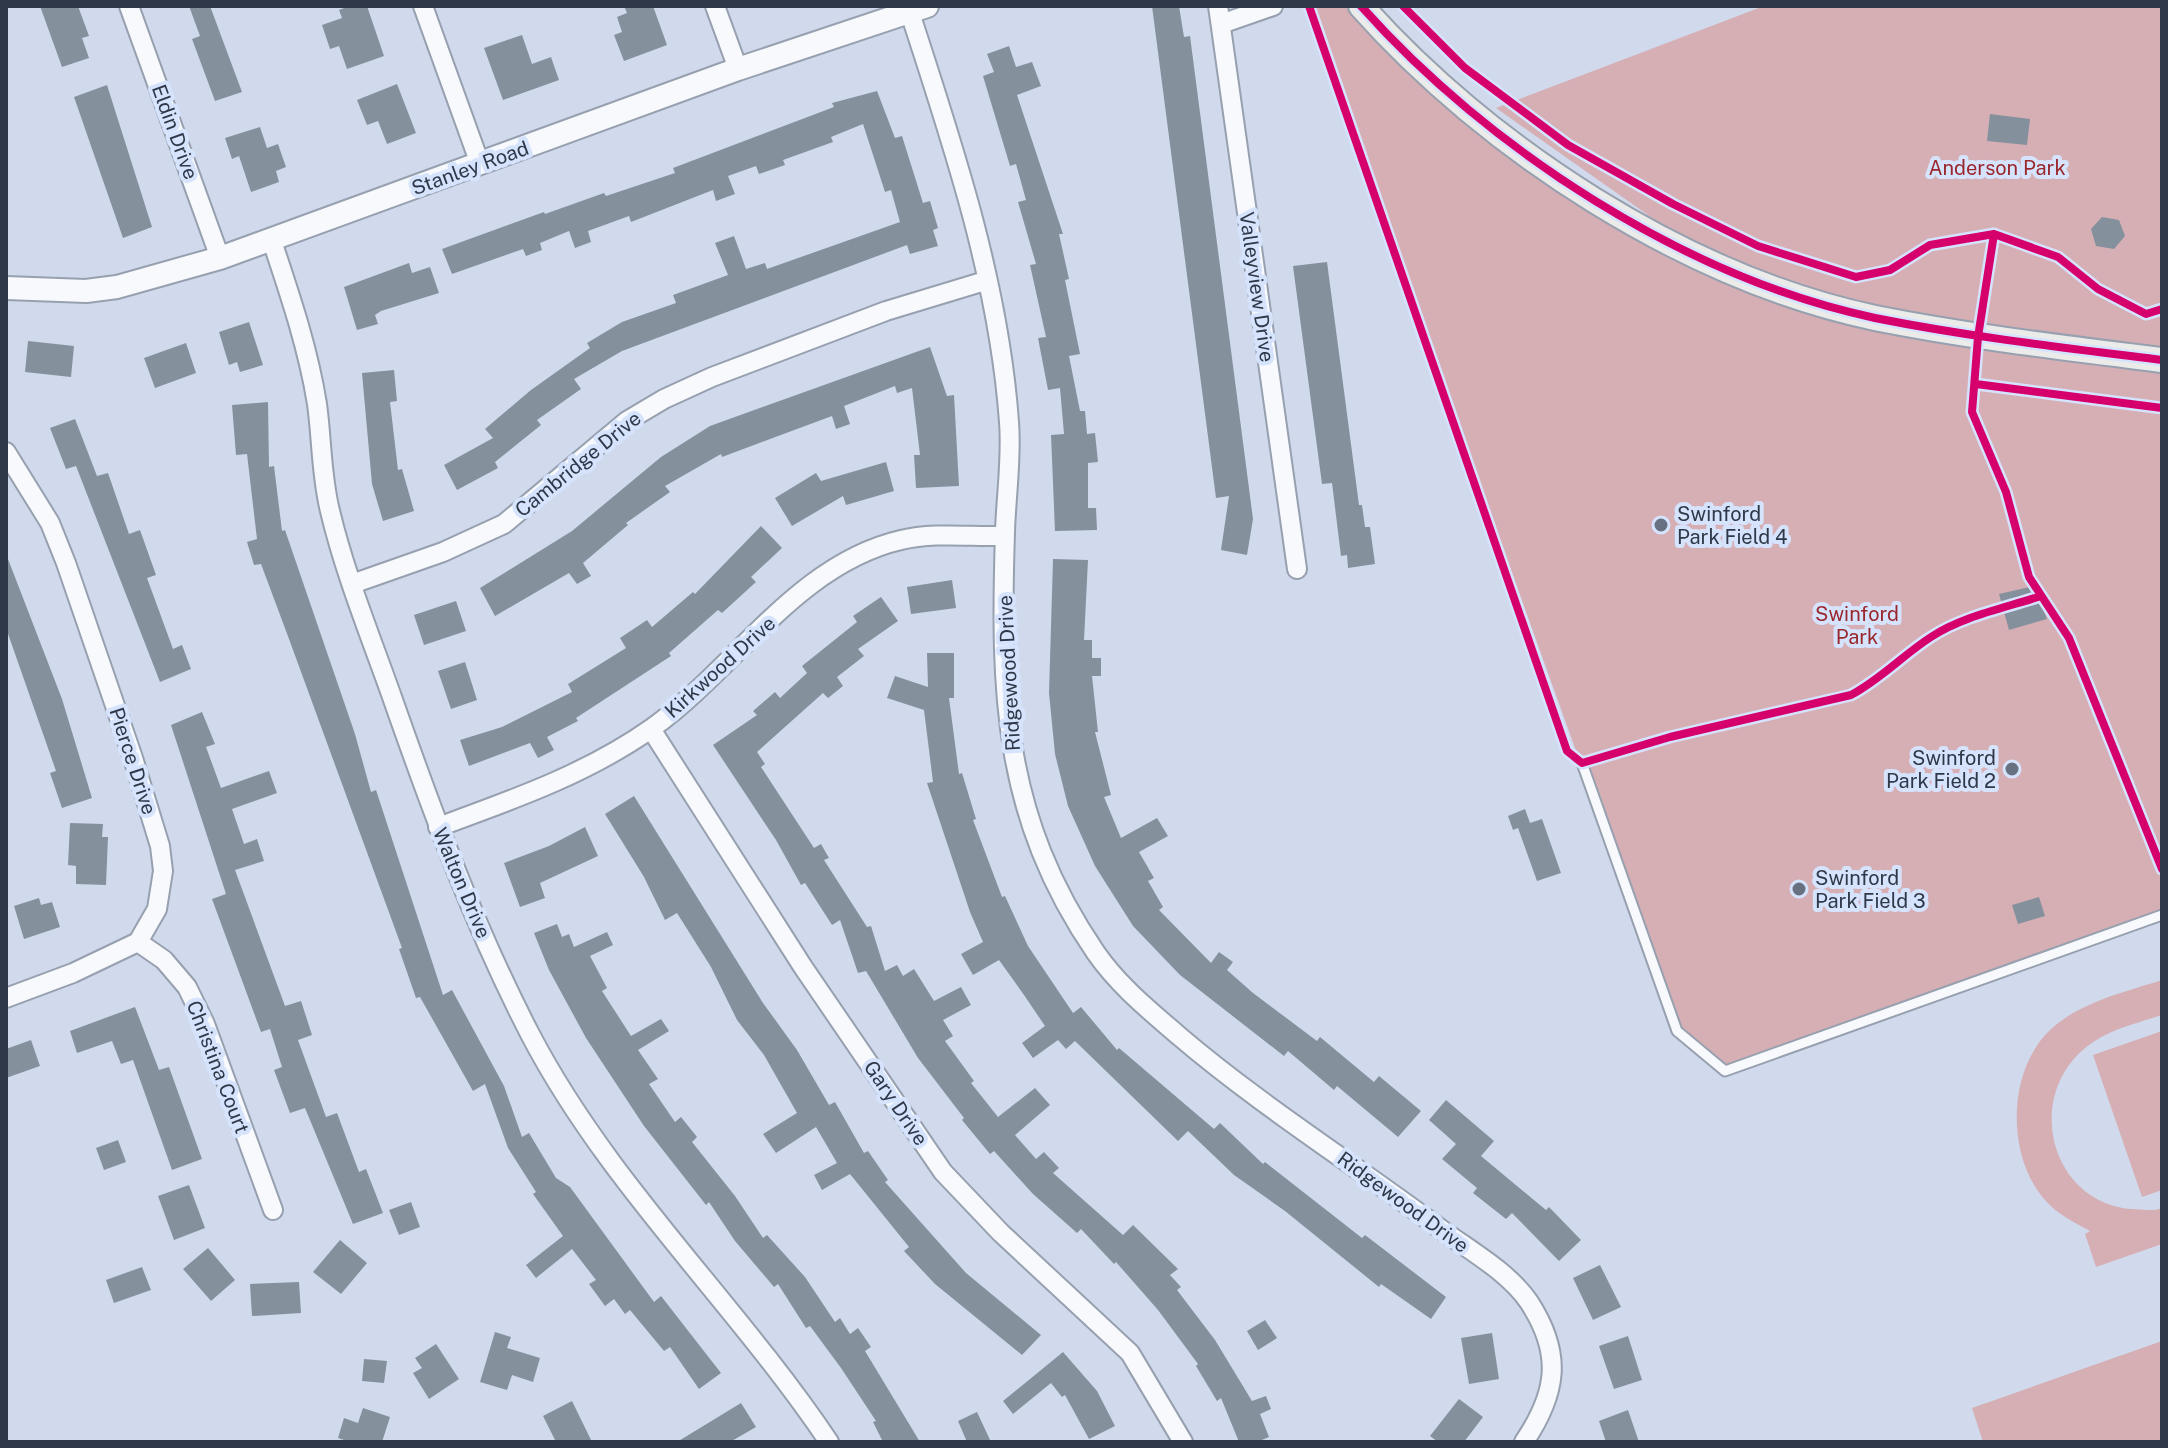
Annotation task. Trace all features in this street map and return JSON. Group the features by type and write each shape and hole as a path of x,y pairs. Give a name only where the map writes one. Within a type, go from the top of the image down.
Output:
{"main road":[{"path":"1361,6 1396,45 1462,105 1542,167 1624,218 1697,254 1776,288 1873,317 1978,337 2162,360"}],"street":[{"name":"Eldin Drive","path":"129,6 220,258"},
{"path":"423,6 480,164"},
{"path":"715,6 738,69"},
{"path":"1219,15 1273,6"},
{"name":"Stanley Road","path":"6,288 86,291 117,287 220,258 738,69 918,9"},
{"name":"Ridgewood Drive","path":"918,9 962,174 985,281 1010,425 1005,536 1008,734 1028,821 1078,924 1125,990 1215,1067 1381,1185 1522,1293 1543,1333 1552,1374 1549,1400 1524,1442"},
{"name":"Valleyview Drive","path":"1219,15 1297,569"},
{"name":"Walton Drive","path":"272,241 301,327 316,401 324,484 352,584 438,827 498,970 532,1037 589,1133 704,1276 824,1440"},
{"name":"Cambridge Drive","path":"352,584 443,552 504,524 627,421 664,399 738,366 886,311 985,281"},
{"name":"Pierce Drive","path":"6,452 50,523 66,563 160,846 163,887 157,909 138,942"},
{"name":"Kirkwood Drive","path":"438,827 532,793 651,729 836,566 904,539 1005,536"},
{"name":"Gary Drive","path":"651,729 803,967 943,1172 1001,1233 1130,1353 1183,1442"},
{"path":"6,998 73,973 138,942"},
{"name":"Christina Court","path":"138,942 164,960 187,987 205,1024 273,1210"}],"lane":[{"path":"1582,763 1677,1031 1725,1071 2162,915"}],"green space":[{"name":"Swinford Park","path":"1318,6 1361,6 1462,105 1709,258 1496,108 1764,6 2162,6 2162,915 1725,1071 1677,1031 1310,13"},
{"path":"2162,980 2162,1015 2121,1028 2093,1042 2066,1070 2055,1095 2052,1120 2056,1146 2066,1169 2082,1189 2105,1202 2132,1209 2162,1208 2162,1244 2096,1267 2085,1234 2090,1231 2055,1210 2032,1182 2018,1138 2019,1090 2036,1047 2062,1020 2103,999"},
{"path":"2162,1031 2162,1190 2142,1197 2093,1055"},
{"path":"2162,1341 2162,1442 1983,1442 1972,1408"}],"building":[{"path":"40,6 78,6 89,36 82,38 89,58 62,67"},
{"path":"189,6 210,6 242,92 215,101 192,39 200,36"},
{"path":"349,6 367,6 384,56 347,69 339,46 330,49 322,25 342,18 339,10"},
{"path":"624,6 653,6 667,45 624,61 614,35 622,32 617,17 627,13"},
{"path":"1152,6 1179,6 1184,37 1190,36 1253,519 1247,555 1221,550 1229,496 1216,498"},
{"path":"522,35 532,64 551,57 559,80 503,100 484,48"},
{"path":"1009,46 1016,67 1032,62 1041,86 1017,95 1063,234 1059,234 1069,279 1065,280 1080,354 1069,356 1080,411 1085,411 1087,434 1095,433 1098,462 1088,463 1088,508 1096,508 1097,530 1055,531 1051,435 1064,434 1060,388 1048,390 1038,338 1046,337 1030,265 1036,264 1018,202 1026,200 1016,164 1010,166 983,76 994,72 987,54"},
{"path":"397,84 416,133 387,144 378,121 367,125 357,100"},
{"path":"107,85 152,227 123,238 74,97"},
{"path":"877,91 895,138 902,136 923,203 930,201 938,228 933,230 938,246 910,254 907,245 622,351 574,379 581,389 537,420 541,425 495,462 498,468 457,490 444,465 493,438 485,429 531,390 590,348 587,343 622,322 676,303 673,295 728,275 715,243 734,236 746,269 765,263 767,269 900,222 891,190 885,192 863,124 831,137 833,142 783,160 785,165 759,174 756,166 728,176 735,194 716,201 713,190 631,222 629,216 588,231 591,242 575,248 569,231 540,243 542,250 526,256 523,249 452,274 442,249 544,212 675,173 673,168 834,107 832,103"},
{"path":"1990,114 2030,119 2027,145 1987,141"},
{"path":"260,127 267,148 278,144 286,167 276,171 279,182 251,192 239,156 232,159 225,138"},
{"path":"2102,217 2119,220 2125,236 2114,249 2096,246 2091,229"},
{"path":"1327,262 1359,505 1362,505 1365,527 1370,527 1375,564 1348,568 1347,555 1341,556 1332,483 1322,484 1293,266"},
{"path":"409,263 412,273 430,267 439,293 381,311 375,315 378,324 357,330 344,287"},
{"path":"249,322 263,365 240,372 237,362 229,365 219,332"},
{"path":"28,341 74,346 71,377 25,372"},
{"path":"186,343 196,373 155,388 144,358"},
{"path":"930,347 947,396 954,395 959,486 916,488 914,455 920,455 912,388 897,393 895,386 844,406 850,424 836,429 832,416 722,457 721,454 665,486 670,492 626,523 628,525 583,563 591,576 577,584 569,573 495,616 480,588 572,531 661,457 710,426"},
{"path":"394,370 397,401 390,402 398,470 402,469 414,511 383,521 372,484 362,373"},
{"path":"268,402 269,467 274,466 282,531 285,530 355,734 371,792 376,790 443,995 452,990 504,1086 522,1137 529,1133 556,1178 570,1187 654,1302 661,1296 721,1373 699,1389 670,1347 664,1351 630,1310 625,1314 614,1299 605,1306 589,1284 596,1280 572,1249 536,1278 526,1265 563,1236 533,1194 536,1192 508,1148 485,1084 473,1091 420,997 416,998 399,949 402,948 289,639 261,564 254,565 247,542 257,539 247,454 236,455 232,405"},
{"path":"75,419 97,476 108,473 129,534 140,530 156,575 147,578 173,649 182,645 191,669 160,682 76,466 66,469 50,428"},
{"path":"886,462 894,491 846,505 843,496 792,526 775,498 816,473 821,481"},
{"path":"761,526 782,548 751,577 756,582 722,613 718,610 669,653 671,656 576,718 578,721 547,737 554,750 538,758 530,743 469,766 460,740 502,727 572,692 568,684 626,648 620,638 647,620 652,627 693,592 695,594"},
{"path":"8,559 62,699 92,798 62,808 50,773 56,771 6,628"},
{"path":"1053,559 1088,560 1084,640 1092,640 1092,658 1101,658 1101,676 1092,676 1098,732 1095,732 1111,795 1104,797 1121,838 1157,818 1168,836 1139,852 1154,878 1148,881 1163,907 1159,910 1211,963 1219,952 1233,962 1227,970 1253,993 1317,1041 1320,1037 1374,1082 1379,1076 1421,1111 1398,1137 1337,1086 1334,1090 1288,1051 1284,1056 1180,975 1133,926 1095,866 1068,806 1055,754 1049,693"},
{"path":"952,580 956,608 911,614 907,587"},
{"path":"2034,586 2047,619 2009,630 1999,594"},
{"path":"881,597 898,621 858,649 864,656 837,677 843,686 828,698 823,693 757,752 765,764 761,767 814,848 821,844 829,858 824,860 867,927 871,926 885,971 897,965 903,976 914,969 934,1001 961,987 971,1005 943,1020 953,1036 945,1041 974,1081 971,1083 998,1117 1035,1088 1050,1105 1015,1135 1036,1159 1044,1152 1059,1168 1053,1173 1123,1235 1133,1225 1178,1269 1170,1275 1181,1287 1177,1290 1215,1340 1252,1401 1266,1396 1271,1409 1260,1414 1269,1437 1257,1442 1239,1442 1221,1398 1217,1401 1196,1366 1198,1364 1158,1310 1116,1262 1114,1264 1081,1229 1077,1233 1033,1194 994,1151 990,1154 962,1120 964,1118 918,1058 866,971 858,973 840,920 832,925 805,883 801,885 776,840 713,745 757,715 753,711 775,692 780,698 807,673 802,666 857,622 853,616"},
{"path":"456,601 466,631 424,645 414,615"},
{"path":"927,653 954,653 954,698 949,698 959,774 962,773 976,819 973,820 1002,897 1005,896 1028,946 1073,1013 1081,1007 1117,1050 1119,1048 1214,1129 1220,1123 1263,1164 1265,1162 1362,1238 1365,1235 1446,1297 1431,1319 1381,1284 1379,1287 1285,1211 1234,1175 1188,1131 1178,1141 1075,1041 1066,1049 1058,1040 1033,1058 1022,1043 1045,1026 1024,995 999,960 973,975 961,954 983,942 927,783 933,782 924,710 887,698 895,676 928,687"},
{"path":"465,662 477,700 451,709 438,671"},
{"path":"202,712 215,744 206,747 221,788 269,771 277,793 232,809 244,844 257,839 264,861 235,870 285,1006 301,1001 312,1035 298,1040 326,1117 337,1113 359,1172 366,1169 383,1213 353,1224 305,1108 290,1113 274,1070 282,1067 270,1029 261,1032 212,899 226,894 171,725"},
{"path":"634,796 829,1105 835,1102 864,1153 868,1151 888,1180 885,1182 966,1273 1041,1335 1022,1355 935,1284 904,1251 909,1247 850,1174 822,1190 814,1175 837,1163 816,1127 776,1153 763,1134 797,1113 764,1055 737,1020 711,967 677,913 665,920 644,877 605,814"},
{"path":"1525,809 1530,823 1542,819 1561,873 1537,881 1518,828 1513,830 1508,816"},
{"path":"70,823 103,824 102,837 108,837 106,885 76,884 76,866 68,865"},
{"path":"585,827 598,856 540,883 545,898 520,907 504,863 549,846"},
{"path":"2039,897 2045,916 2018,924 2012,905"},
{"path":"39,898 41,905 52,902 60,927 24,939 14,906"},
{"path":"557,924 562,937 569,934 574,947 607,932 613,945 590,956 607,988 602,991 631,1036 661,1019 669,1031 638,1050 658,1079 649,1084 675,1122 681,1117 697,1137 692,1142 735,1196 763,1238 767,1235 805,1277 835,1322 840,1318 850,1334 858,1328 871,1347 865,1351 920,1442 883,1442 873,1422 876,1421 810,1326 806,1328 778,1284 774,1287 735,1241 709,1202 706,1205 644,1126 586,1038 549,970 534,933"},
{"path":"135,1007 159,1070 169,1067 202,1159 172,1170 133,1060 121,1064 112,1041 77,1053 70,1031"},
{"path":"31,1040 40,1066 6,1078 6,1049"},
{"path":"1446,1100 1494,1141 1481,1156 1546,1210 1549,1207 1581,1240 1559,1261 1512,1213 1506,1219 1473,1193 1477,1188 1442,1159 1456,1144 1429,1120"},
{"path":"118,1140 126,1162 104,1170 96,1148"},
{"path":"189,1185 205,1228 174,1240 158,1196"},
{"path":"411,1202 420,1227 399,1235 389,1210"},
{"path":"340,1240 367,1263 341,1294 313,1272"},
{"path":"208,1248 235,1280 211,1301 183,1269"},
{"path":"1600,1265 1621,1307 1593,1320 1573,1278"},
{"path":"142,1267 151,1290 114,1303 106,1280"},
{"path":"299,1282 301,1313 252,1316 250,1284"},
{"path":"1265,1320 1277,1338 1258,1350 1247,1331"},
{"path":"495,1332 511,1337 507,1348 540,1358 533,1382 512,1375 507,1390 480,1382"},
{"path":"1492,1333 1499,1379 1469,1384 1461,1338"},
{"path":"1628,1336 1642,1380 1614,1389 1599,1346"},
{"path":"436,1344 459,1379 429,1399 413,1373 422,1368 415,1358"},
{"path":"1063,1352 1097,1391 1115,1426 1089,1439 1065,1395 1062,1397 1051,1383 1013,1414 1003,1401"},
{"path":"364,1359 387,1361 384,1383 362,1381"},
{"path":"1459,1399 1483,1417 1464,1442 1438,1442 1430,1436"},
{"path":"572,1401 592,1442 556,1442 543,1416"},
{"path":"741,1403 756,1427 730,1442 677,1442"},
{"path":"363,1408 390,1417 382,1442 350,1442 338,1438 344,1418 358,1423"},
{"path":"1628,1410 1639,1442 1606,1442 1599,1421"},
{"path":"977,1412 991,1442 967,1442 958,1421"}],"cycle path":[{"path":"1309,6 1567,751 1582,763 1670,737 1851,695 1943,630 1970,618 2041,596"},
{"path":"1361,6 1412,59 1468,109 1530,157 1595,201 1663,239 1733,272 1804,299 1875,318 2162,360"},
{"path":"1403,6 1465,68 1568,145 1673,204 1758,246 1856,277 1890,270 1930,245 1994,234 2058,257 2098,289 2146,314 2162,309"},
{"path":"1994,234 1978,337 1972,412 2006,492 2029,577 2069,638 2162,869"},
{"path":"1976,384 2162,408"}],"place":[{"name":"Swinford Park Field 4","path":"1661,525"},
{"name":"Swinford Park Field 2","path":"2012,769"},
{"name":"Swinford Park Field 3","path":"1799,889"}],"park label":[{"name":"Anderson Park","path":"1997,168"}]}
